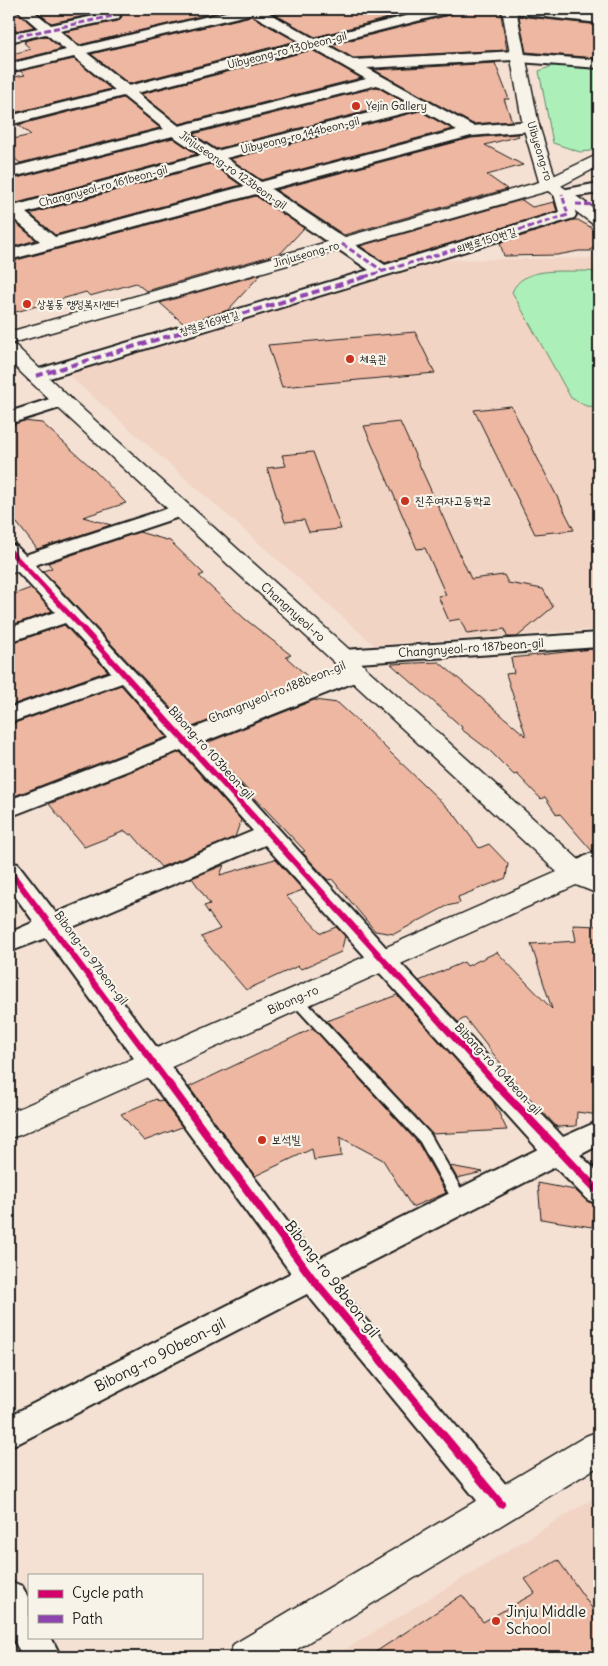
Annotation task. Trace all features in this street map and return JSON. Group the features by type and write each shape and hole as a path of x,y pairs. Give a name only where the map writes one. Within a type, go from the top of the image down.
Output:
{"street":[{"name":"Jinjuseong-ro 123beon-gil","path":"23,9 176,131 383,271"},
{"path":"9,68 254,9 470,131"},
{"name":"Uibyeong-ro 130beon-gil","path":"9,121 448,9"},
{"path":"509,9 599,20"},
{"name":"Uibyeong-ro","path":"509,9 531,126 555,190 599,220"},
{"path":"9,38 113,16"},
{"path":"353,64 518,56 599,64"},
{"path":"9,173 379,80"},
{"name":"Uibyeong-ro 144beon-gil","path":"212,157 420,104"},
{"path":"9,255 470,131 531,126"},
{"name":"Changnyeol-ro 161beon-gil","path":"12,211 212,157"},
{"name":"Jinjuseong-ro","path":"9,338 342,244 555,190 599,159"},
{"path":"555,190 599,188"},
{"name":"의병로150번길","path":"383,271 568,215 555,190"},
{"name":"Changnyeol-ro 161beon-gil","path":"12,211 52,243"},
{"name":"창렬로169번길","path":"36,376 383,271"},
{"name":"Changnyeol-ro","path":"9,350 62,402 350,665 592,873"},
{"path":"9,418 62,402"},
{"path":"13,560 181,510"},
{"name":"Bibong-ro 103beon-gil","path":"13,560 69,614 126,674 382,960"},
{"path":"9,635 69,614"},
{"name":"Changnyeol-ro 187beon-gil","path":"350,665 599,640"},
{"name":"Changnyeol-ro 188beon-gil","path":"9,809 184,741 350,665"},
{"path":"9,716 126,674"},
{"name":"Bibong-ro 97beon-gil","path":"9,943 269,834"},
{"name":"Bibong-ro 97beon-gil","path":"9,870 154,1061"},
{"name":"Bibong-ro","path":"9,1126 382,960 592,873"},
{"name":"Bibong-ro 104beon-gil","path":"382,960 559,1152 599,1192"},
{"name":"Bibong-ro 98beon-gil","path":"154,1061 312,1278 501,1504"},
{"path":"559,1152 599,1132"},
{"name":"Bibong-ro 98beon-gil","path":"312,1278 559,1152"},
{"name":"Bibong-ro 90beon-gil","path":"9,1432 312,1278"},
{"path":"248,1657 599,1447"},
{"path":"9,1598 28,1631"},
{"path":"32,1638 42,1657"}],"lane":[{"path":"296,998 425,1138 460,1201"}],"shaded area":[{"name":"진주여자고등학교","path":"599,258 599,629 374,645 65,372 444,260"},
{"name":"Jinju Middle School","path":"599,1495 599,1657 333,1657 556,1521"}],"green space":[{"path":"555,65 599,68 599,150 580,152 553,143 539,71"},
{"path":"554,271 599,272 599,407 586,406 571,398 512,292 517,284 533,274"}],"building":[{"path":"9,9 14,9 34,27 11,32 9,30"},
{"path":"34,9 231,9 79,45 64,32 118,21 122,17 120,12 113,10 51,23"},
{"path":"265,9 302,9 404,14 315,37"},
{"path":"457,9 500,9 507,50 353,58 331,45 453,14"},
{"path":"251,16 296,41 129,84 91,54"},
{"path":"519,16 599,25 599,50 595,58 526,52"},
{"path":"46,36 62,49 9,62 9,55 31,49 24,41"},
{"path":"312,50 361,78 179,124 141,94"},
{"path":"74,59 111,89 9,114 9,78 25,75 20,71"},
{"path":"495,63 509,99 504,99 512,121 473,124 374,70"},
{"path":"377,87 404,102 216,149 193,134"},
{"path":"123,98 160,128 20,163 9,154 9,140 31,135 18,125"},
{"path":"420,111 452,129 261,180 230,159"},
{"path":"518,134 519,136 485,145 523,165 487,175 507,189 344,235 276,190 471,138"},
{"path":"173,138 197,154 17,203 9,200 9,180"},
{"path":"211,164 241,185 55,235 30,214"},
{"path":"256,196 304,228 281,253 146,291 136,283 90,296 86,292 9,314 9,262"},
{"path":"522,200 532,207 554,202 557,211 385,263 360,246"},
{"path":"9,217 36,240 9,248"},
{"path":"578,220 599,232 596,248 591,249 591,251 557,255 504,256 500,243"},
{"path":"261,274 228,310 184,324 160,303"},
{"name":"체육관","path":"415,332 435,373 282,387 268,345"},
{"path":"511,406 574,530 535,534 474,410"},
{"path":"23,421 42,423 92,468 126,503 83,517 111,525 37,549 17,523 9,526 9,426"},
{"path":"400,422 471,579 504,575 508,583 543,589 553,607 517,637 507,637 505,629 467,634 460,619 449,621 438,596 446,595 425,548 417,549 364,426"},
{"path":"313,452 341,529 309,532 304,520 285,522 267,468 286,466 282,455"},
{"path":"139,532 170,541 204,574 199,576 245,619 291,655 286,657 307,676 306,683 190,728 43,571 52,568 48,563"},
{"path":"31,588 52,611 9,626 9,596"},
{"path":"64,625 108,671 9,706 9,644"},
{"path":"592,649 599,653 599,849 592,851 560,814 557,815 545,797 541,799 517,774 514,775 489,750 461,729 462,727 391,664 439,662 526,736 506,674 514,673 511,658"},
{"path":"121,685 167,737 9,798 9,725"},
{"path":"314,700 338,703 361,724 455,815 479,848 489,844 508,864 506,878 458,897 460,903 447,906 394,934 375,931 332,879 328,880 302,852 305,851 204,744"},
{"path":"180,752 241,820 235,837 161,867 132,834 130,835 125,831 84,847 49,804"},
{"path":"275,859 303,890 286,896 321,933 336,927 345,936 341,952 301,969 298,966 246,990 201,937 220,929 204,906 210,904 192,878 224,865 220,875"},
{"path":"573,925 599,926 599,1115 577,1112 576,1126 557,1127 520,1088 465,1018 458,1022 419,981 464,962 467,966 497,952 552,1009 531,944 576,941"},
{"path":"397,995 493,1101 507,1130 432,1134 327,1021"},
{"path":"313,1028 418,1143 446,1193 412,1207 383,1160 340,1137 341,1156 314,1160 312,1149 255,1176 189,1087"},
{"path":"156,1099 158,1101 162,1100 182,1127 144,1141 121,1114"},
{"path":"450,1166 483,1172 457,1178"},
{"path":"538,1183 575,1190 587,1201 594,1204 592,1227 541,1219"},
{"path":"558,1560 599,1618 599,1657 368,1657 462,1595 483,1622 535,1593 525,1579"}],"marked path":[{"path":"9,38 113,16"},
{"path":"36,376 568,215 562,194"},
{"path":"576,204 599,205"},
{"path":"342,244 383,271"}],"cycle path":[{"path":"9,550 126,674 382,960 559,1152 599,1192"},
{"path":"9,870 153,1061 312,1278 501,1504"}],"place":[{"name":"Yejin Gallery","path":"356,106"},
{"name":"상봉동 행정복지센터","path":"27,304"},
{"name":"체육관","path":"350,359"},
{"name":"진주여자고등학교","path":"405,501"},
{"name":"보석빌","path":"262,1140"},
{"name":"Jinju Middle School","path":"496,1621"}]}
